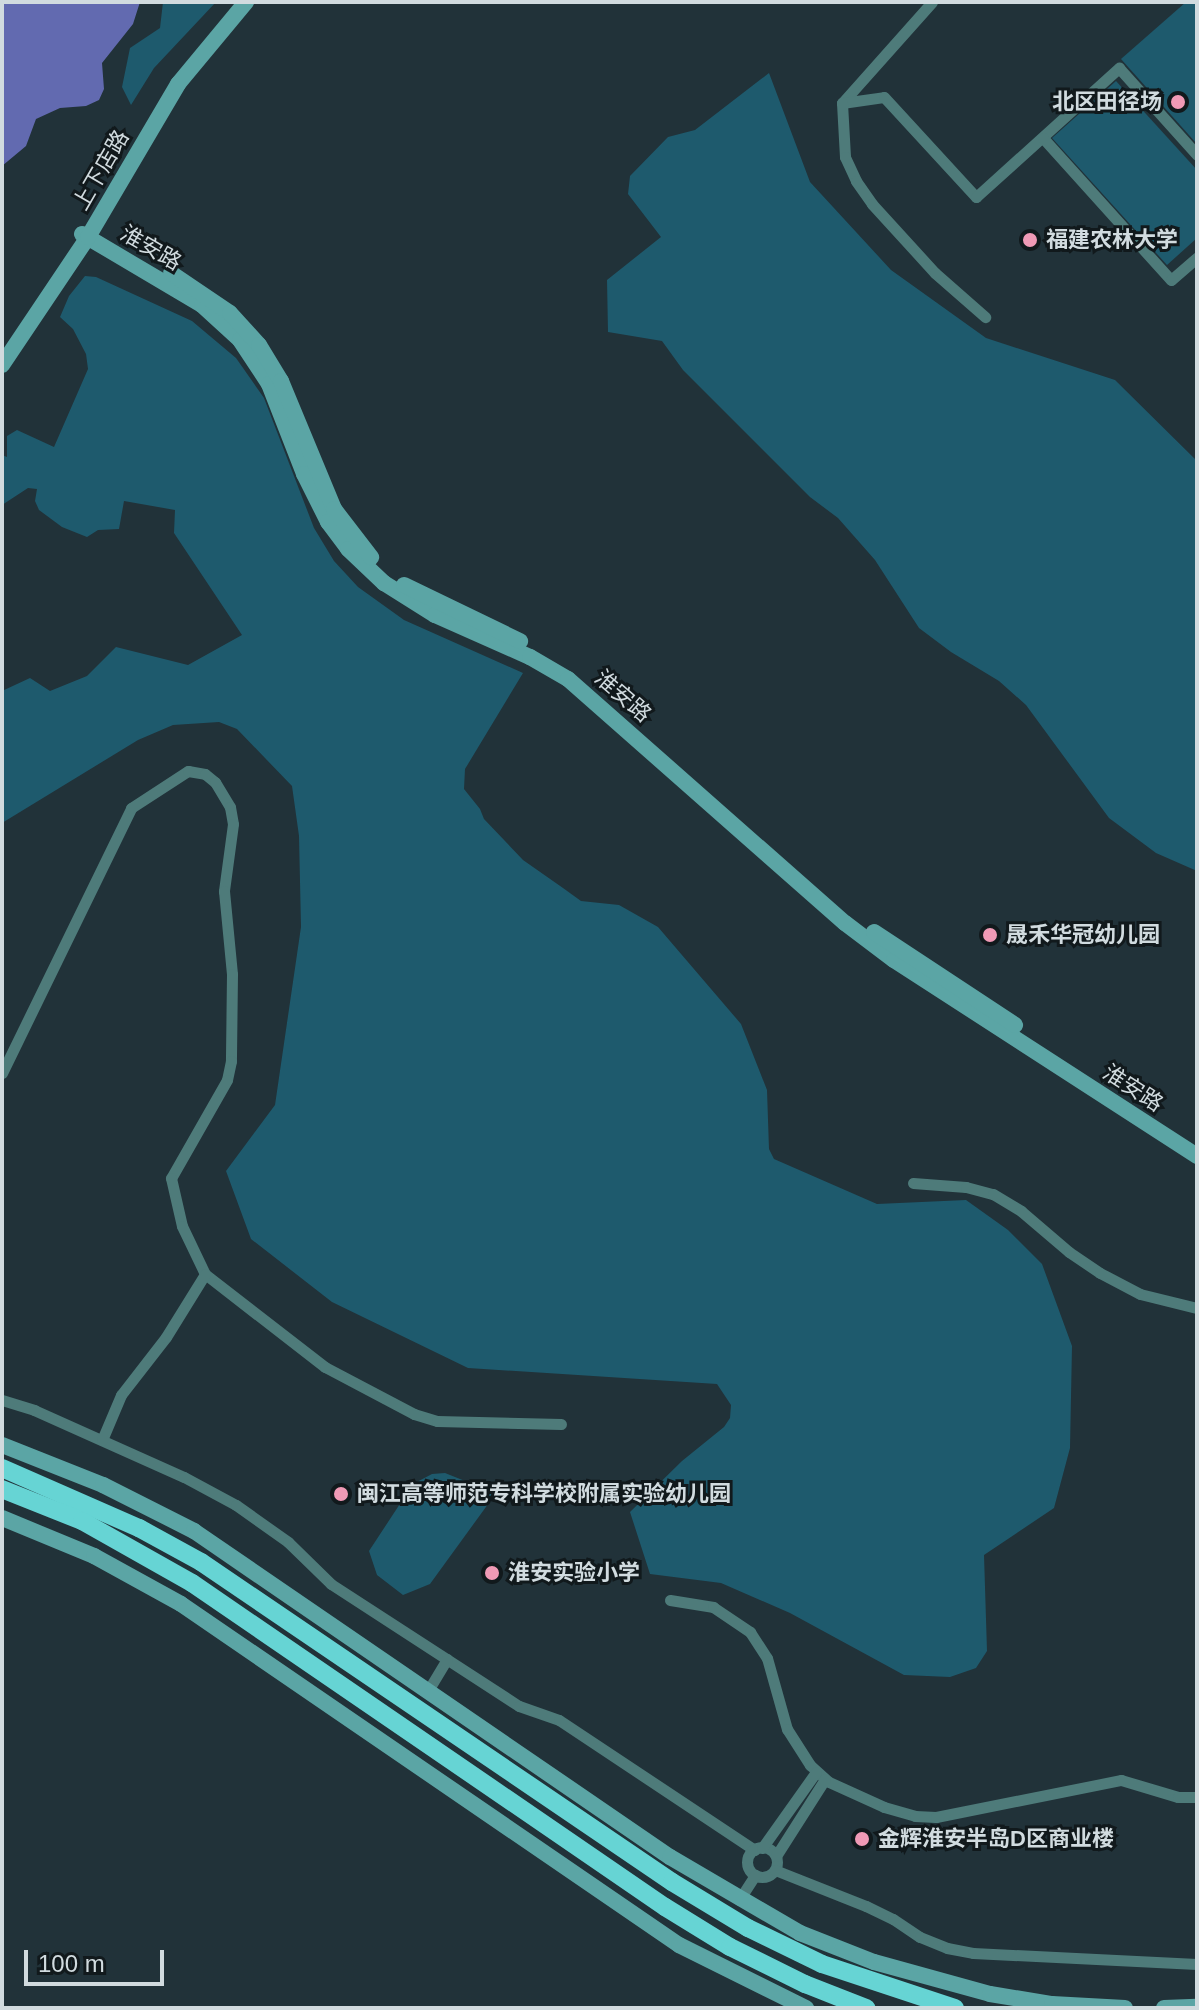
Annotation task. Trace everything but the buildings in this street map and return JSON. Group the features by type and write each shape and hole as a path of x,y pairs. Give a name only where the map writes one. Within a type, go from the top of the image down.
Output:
{"highway":[{"path":"2,1468 139,1528 201,1562 672,1882 748,1928 822,1964 955,2008"},
{"path":"2,1489 82,1521 192,1583 665,1907 730,1947 805,1984 866,2008"}],"main road":[{"name":"上下店路","path":"2,357 87,232 172,80 237,2"},
{"name":"上下店路","path":"2,365 178,84 246,2"},
{"name":"淮安路","path":"87,232 200,290 245,327 276,372 334,509 350,534 388,573 421,595 566,666 638,724 855,919 1197,1144"},
{"name":"淮安路","path":"87,232 202,305 240,340 269,384 304,474 328,522 348,549 384,583 435,615 530,657 568,679 845,923 894,960 1197,1156"},
{"path":"2,1445 80,1475 174,1520 429,1689 736,1904 829,1946 929,1979 1011,1998 1125,2008"},
{"path":"2,1518 94,1556 181,1604 596,1891 704,1958 806,2008"},
{"path":"704,1958 713,1942"},
{"path":"1164,2008 1197,2007"}],"street":[{"path":"932,2 842,103 845,157 856,181 872,204 935,273 985,317"},
{"path":"842,103 884,97 976,197 1119,68 1197,155"},
{"path":"1043,138 1171,280 1197,257"},
{"path":"2,1073 131,808 188,771 205,774 215,782 230,807 233,824 224,891 232,974 231,1061 227,1080 171,1178 182,1226 205,1274 325,1367 414,1414 437,1421 561,1424"},
{"path":"913,1183 966,1187 993,1194 1021,1211 1069,1252 1100,1273 1140,1294 1197,1308"},
{"path":"102,1440 121,1395 175,1325 205,1274"},
{"path":"2,1400 102,1440 184,1477 236,1505 288,1542 331,1584 519,1706 559,1720 758,1849 776,1856"},
{"path":"670,1600 713,1607 750,1632 767,1658 787,1729 821,1775 860,1798 926,1817 1121,1780 1178,1797 1197,1797"},
{"path":"429,1689 447,1659"},
{"path":"755,1875 748,1862 821,1775"},
{"path":"755,1875 768,1876 775,1870 776,1856 821,1775"},
{"path":"775,1870 866,1906 920,1937 947,1948 987,1954 1197,1964"},
{"path":"736,1904 755,1875"}],"shaded area":[{"path":"163,2 216,2 154,68 131,105 122,87 130,48 160,28"},
{"name":"北区田径场","path":"1186,2 1197,2 1197,144 1121,59"},
{"path":"769,73 810,182 891,270 986,338 1115,380 1197,461 1197,871 1156,853 1109,818 1026,705 999,681 919,628 875,560 838,518 810,497 683,370 662,341 608,332 607,280 661,237 628,194 630,176 668,137 695,130"},
{"path":"1116,81 1197,170 1197,238 1167,265 1052,138"},
{"path":"85,276 96,277 192,321 236,358 264,398 314,528 334,561 358,587 404,620 523,673 465,769 464,789 484,819 523,860 581,901 619,905 658,927 741,1024 767,1090 769,1149 774,1159 877,1204 966,1200 1008,1230 1042,1264 1072,1346 1070,1448 1054,1508 984,1555 987,1651 976,1668 950,1677 904,1675 790,1613 721,1583 650,1574 630,1512 682,1461 724,1427 730,1418 731,1405 717,1384 468,1368 332,1302 251,1239 226,1171 275,1105 301,927 299,836 292,786 237,729 219,722 173,725 138,740 2,823 2,691 30,678 50,691 87,676 116,647 188,665 242,635 174,533 175,510 124,501 119,529 98,530 87,537 62,527 39,510 35,501 37,489 28,488 2,505 2,455 7,457 7,436 17,430 54,447 88,369 86,354 73,329 60,317 69,296"},
{"path":"445,1473 465,1481 478,1500 490,1483 499,1489 430,1584 403,1595 377,1575 369,1551 413,1484 432,1474"}],"water":[{"path":"2,2 140,2 133,24 102,63 104,89 99,100 86,106 60,108 36,119 26,146 2,166"}],"place":[{"name":"北区田径场","path":"1178,102"},
{"name":"福建农林大学","path":"1030,240"},
{"name":"晟禾华冠幼儿园","path":"990,935"},
{"name":"闽江高等师范专科学校附属实验幼儿园","path":"341,1494"},
{"name":"淮安实验小学","path":"492,1573"},
{"name":"金辉淮安半岛D区商业楼","path":"862,1839"}]}
